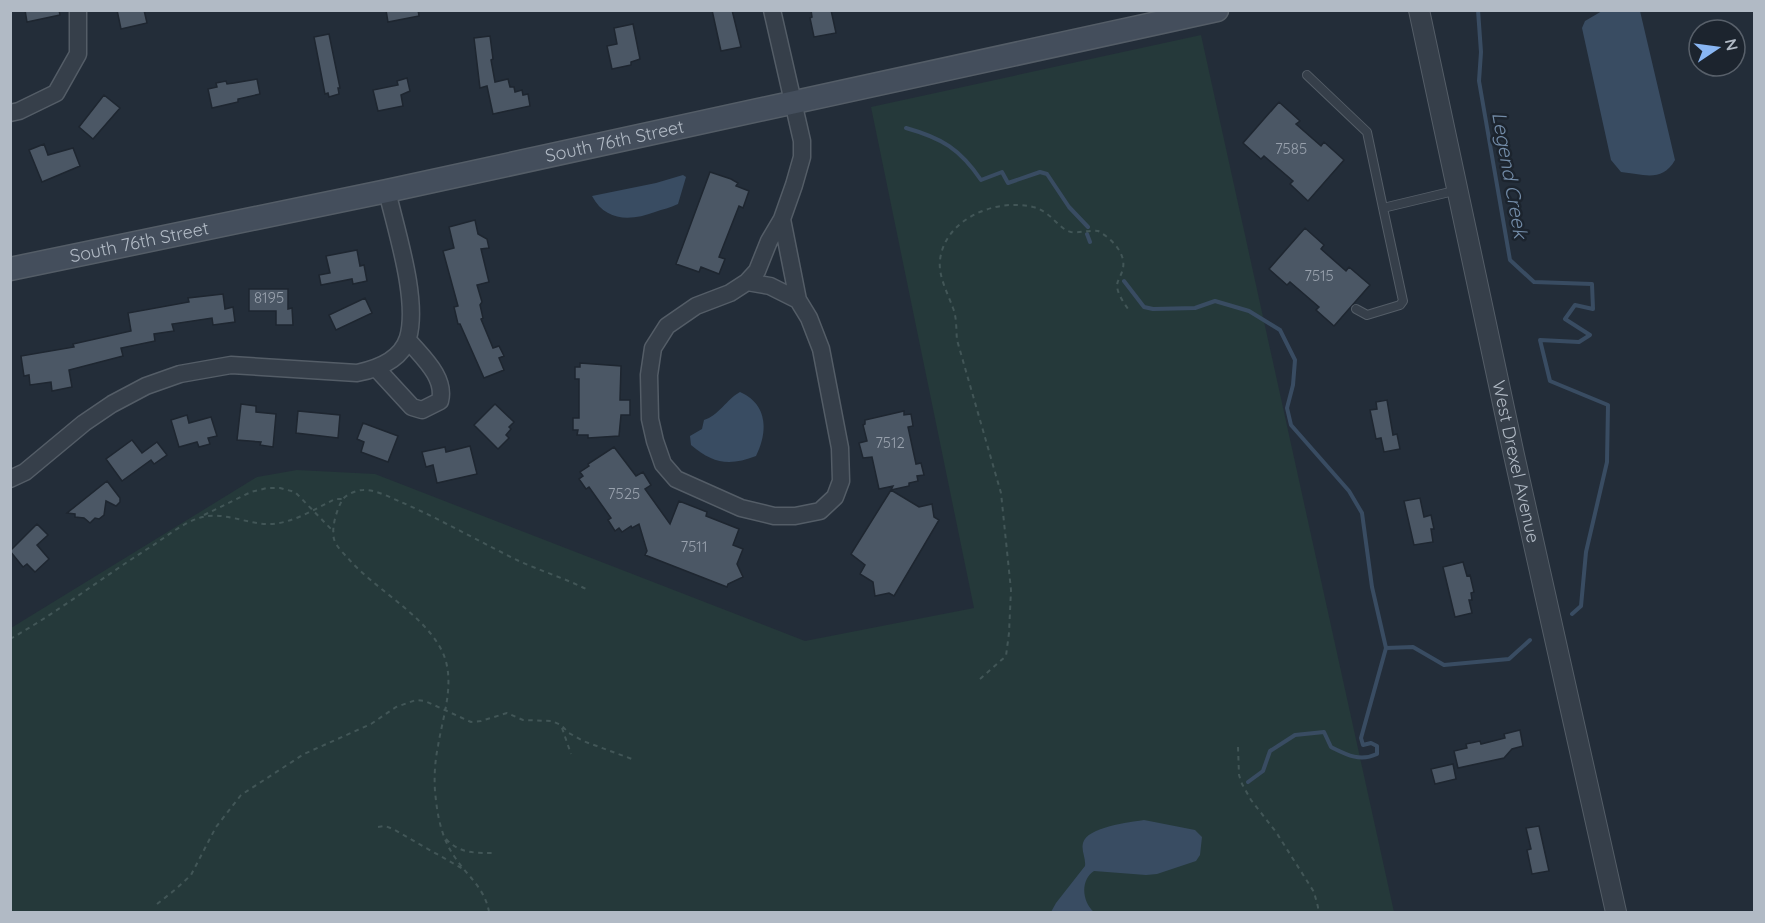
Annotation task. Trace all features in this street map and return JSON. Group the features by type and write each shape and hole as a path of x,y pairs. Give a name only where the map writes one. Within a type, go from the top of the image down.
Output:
{"main road":[{"name":"South 76th Street","path":"10,269 387,191 1217,10"}],"street":[{"path":"10,113 56,93 78,54 78,10"},
{"path":"772,10 803,151 782,219 769,241 757,271 747,282 730,293 696,306 667,326 653,348 649,375 650,419 663,464 676,479 741,508 774,516 795,516 820,512 835,497 841,481 840,448 821,349 809,318 798,300 782,219"},
{"name":"West Drexel Avenue","path":"1419,10 1514,454 1616,912"},
{"path":"10,479 25,472 84,423 112,404 146,386 180,374 231,365 357,373 377,369 394,358 408,340 412,311 387,191"},
{"path":"747,282 770,286 798,300"},
{"path":"377,369 412,407 422,410 440,401 442,394 437,375 408,340"}],"lane":[{"path":"1307,75 1367,132 1403,301 1400,306 1367,315 1356,309"},
{"path":"1383,208 1459,190"}],"path":[{"path":"980,679 1006,656 1011,590 1001,494 957,340 956,320 944,284 940,262 943,249 956,228 978,212 1014,205 1042,209 1062,228 1072,232 1098,231 1111,241 1123,257 1124,268 1117,288 1130,312"},
{"path":"10,639 197,518 251,492 280,488 295,492 334,532"},
{"path":"197,518 210,515 245,522 270,524 286,522 335,499 343,499 354,492 365,489 461,530 523,562 586,589"},
{"path":"343,499 333,528 334,538 339,548 367,578 413,617 441,649 447,666 448,683 437,748 435,772 437,807 445,838 454,857 479,885 487,900 489,912"},
{"path":"157,904 191,875 216,827 232,805 252,787 304,754 371,724 407,702 425,701 471,722 507,713 523,720 552,722 561,725 583,741 632,759"},
{"path":"561,725 571,754"},
{"path":"1238,747 1239,775 1242,784 1314,892 1318,912"},
{"path":"378,827 393,829 465,870"},
{"path":"445,838 460,851 495,853"}],"green space":[{"path":"1201,35 1394,912 11,912 11,628 257,477 297,470 375,474 805,641 974,608 871,107"}],"water":[{"path":"1602,11 1640,11 1675,160 1664,172 1644,175 1621,172 1611,160 1582,28 1585,21"},
{"path":"683,175 686,177 678,204 646,215 628,218 612,215 604,211 592,196 656,183"},
{"path":"740,392 756,404 763,419 764,428 756,456 738,461 722,461 707,456 691,445 690,436 702,429 704,420 714,415"},
{"path":"1144,820 1195,830 1202,837 1200,855 1196,861 1157,874 1094,871 1086,880 1084,891 1087,903 1094,912 1051,912 1085,866 1083,843 1086,838 1100,829"}],"building":[{"path":"25,10 59,10 60,15 27,22"},
{"path":"117,10 144,10 147,23 121,29"},
{"path":"386,10 418,10 419,16 388,22"},
{"path":"712,10 732,10 741,47 721,51"},
{"path":"811,10 831,10 836,33 814,37 810,18 812,17"},
{"path":"633,24 640,59 631,62 631,65 612,69 607,46 617,44 614,28"},
{"path":"329,34 340,88 338,88 339,94 329,97 328,93 325,94 314,37"},
{"path":"490,36 495,82 508,79 510,87 514,87 515,92 522,90 523,95 528,94 530,106 493,114 487,86 480,88 474,38"},
{"path":"407,78 410,91 401,95 403,106 378,111 373,90 398,85 397,81"},
{"path":"257,79 260,94 212,108 208,89 217,87 216,83 226,81 227,84"},
{"path":"104,95 120,108 93,139 79,127"},
{"path":"1279,102 1300,121 1296,124 1321,146 1324,142 1344,160 1308,201 1290,184 1293,181 1264,156 1261,159 1243,143"},
{"path":"44,144 48,155 73,148 80,166 42,182 29,150"},
{"path":"710,172 731,179 738,183 736,186 749,191 743,208 739,206 719,257 725,259 719,274 701,267 699,272 676,264"},
{"path":"475,220 478,234 487,239 489,248 481,249 489,282 477,285 482,302 480,305 483,318 481,319 493,348 499,346 504,356 499,358 504,370 484,378 460,324 458,324 454,307 458,306 443,251 454,248 449,227"},
{"path":"1305,228 1324,245 1321,249 1346,271 1349,267 1370,285 1334,326 1316,310 1319,307 1290,282 1287,285 1269,269"},
{"path":"357,250 360,266 364,265 367,281 353,284 352,279 321,285 319,275 330,273 326,256"},
{"path":"249,289 288,289 288,309 292,308 293,325 276,325 276,311 249,311"},
{"path":"223,294 225,309 233,307 235,322 213,325 212,318 172,324 174,331 154,334 155,341 121,348 123,356 69,370 72,387 52,391 51,382 30,385 29,375 24,376 21,356 74,347 73,344 131,331 128,313 189,302 188,298"},
{"path":"365,298 372,313 336,330 329,315"},
{"path":"580,363 621,366 620,400 630,400 630,415 621,415 619,436 588,438 588,435 577,435 578,430 573,430 573,418 579,418 579,379 575,379 575,367 580,367"},
{"path":"1387,400 1393,435 1397,434 1400,449 1384,452 1381,438 1376,439 1370,410 1377,409 1376,402"},
{"path":"241,404 256,406 256,412 276,414 273,447 260,445 261,442 237,440"},
{"path":"495,404 514,422 506,435 509,438 498,449 474,425"},
{"path":"298,411 340,415 338,438 296,433"},
{"path":"904,411 904,415 911,414 913,426 908,427 916,464 921,463 924,475 917,476 918,481 909,483 909,486 891,490 893,486 879,489 872,457 863,458 859,443 867,441 863,425 865,420"},
{"path":"187,415 189,423 211,417 217,436 208,438 210,444 199,447 197,442 179,447 171,420"},
{"path":"363,423 398,436 388,462 361,452 364,442 357,439"},
{"path":"132,440 142,453 157,442 167,455 154,464 151,460 122,481 106,459"},
{"path":"470,446 477,474 437,483 433,465 426,467 422,452 445,447 446,452"},
{"path":"614,447 636,476 643,472 651,485 645,489 670,524 679,501 707,512 706,516 739,529 733,545 743,549 737,564 743,577 728,584 727,587 645,555 647,551 639,524 622,532 619,528 615,531 608,520 611,518 589,487 586,489 579,479 583,476 580,472 589,466 588,464"},
{"path":"107,481 120,498 116,506 106,501 104,515 99,519 95,518 90,523 84,518 75,517 75,514 67,513"},
{"path":"891,490 919,507 932,504 934,517 939,520 894,596 889,593 875,596 873,582 860,574 865,565 851,554"},
{"path":"1420,498 1424,517 1431,515 1434,529 1431,529 1433,542 1414,545 1404,501"},
{"path":"37,524 48,535 37,545 49,559 35,572 27,564 23,567 10,551"},
{"path":"1463,562 1467,576 1470,575 1474,592 1471,593 1472,600 1469,600 1472,613 1455,617 1443,567"},
{"path":"1520,730 1523,746 1512,749 1504,758 1458,768 1454,751 1467,748 1466,744 1480,741 1481,744 1505,738 1504,734"},
{"path":"1453,764 1456,779 1435,784 1431,769"},
{"path":"1539,826 1549,871 1532,874 1527,850 1531,849 1526,828"}],"waterway":[{"name":"Legend Creek","path":"1478,10 1481,52 1479,81 1510,260 1534,282 1592,284 1593,309 1575,305 1565,319 1590,335 1579,342 1540,340 1550,381 1608,405 1607,462 1586,552 1581,606 1572,614"},
{"path":"906,128 930,136 949,146 965,160 981,180 1002,172 1008,183 1040,172 1047,174 1069,207 1088,227"},
{"path":"1087,234 1090,242"},
{"path":"1124,281 1144,307 1153,309 1195,308 1215,301 1249,311 1280,330 1295,360 1293,385 1287,408 1291,425 1349,491 1362,513 1372,587 1386,648"},
{"name":"Legend Creek","path":"1248,782 1263,771 1270,751 1295,735 1324,732 1331,747 1343,753 1359,757 1377,754 1377,746 1371,743 1363,745 1361,738 1386,648 1413,647 1444,665 1509,659 1530,640"}]}
